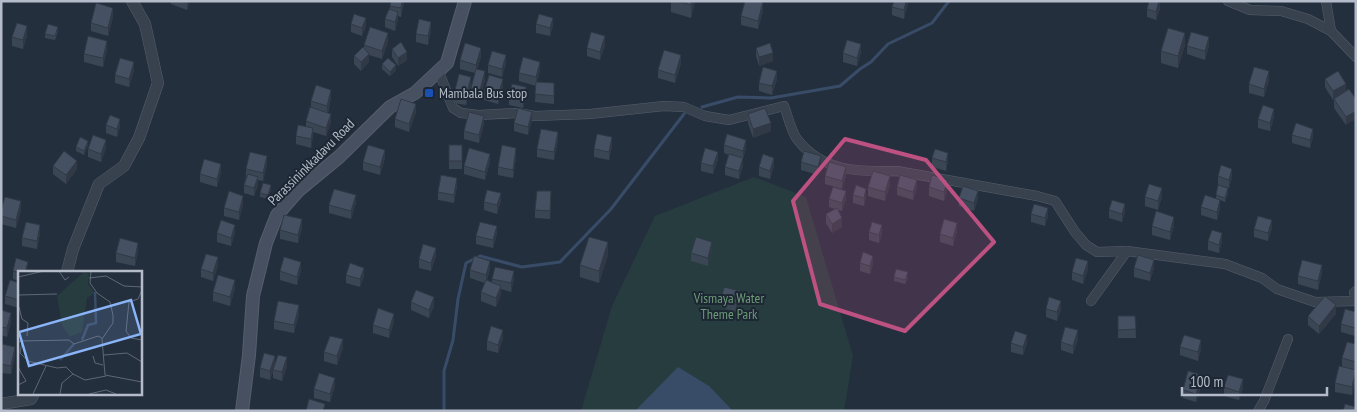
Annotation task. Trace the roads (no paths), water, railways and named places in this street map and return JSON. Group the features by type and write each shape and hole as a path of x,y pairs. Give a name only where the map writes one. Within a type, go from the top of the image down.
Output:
{"main road":[{"name":"Parassininkkadavu Road","path":"242,411 249,355 253,296 266,243 277,215 300,190 339,157 390,107 415,93 448,63 465,1"}],"street":[{"path":"67,271 73,249 99,184 124,166 139,138 158,83 145,24 132,1"},
{"path":"1228,1 1250,10 1281,11 1308,19 1332,31 1356,57"},
{"path":"1326,1 1332,31"},
{"path":"439,72 453,108 461,113 479,115 518,113 535,116 590,114 664,106 684,107 704,116 729,120 784,106 796,138 824,164 875,172 897,171 1037,196 1055,201 1086,245 1097,252 1127,251 1225,264 1262,278 1277,289 1315,302 1356,299 1354,293 1356,290"},
{"path":"1091,302 1127,251"},
{"path":"1258,411 1264,401 1288,339"},
{"path":"1,404 11,404 31,398 33,394"}],"water":[{"path":"678,367 709,386 733,411 635,411"}],"waterway":[{"path":"702,107 738,97 771,98 840,86 871,62 888,44 932,23 949,1"},
{"path":"444,411 444,371 453,340 458,299 466,263 480,256 522,267 560,262 611,209 684,114"}],"place":[{"name":"Mambala Bus stop","path":"429,93"}],"park label":[{"name":"Vismaya Water Theme Park","path":"729,306"}]}
